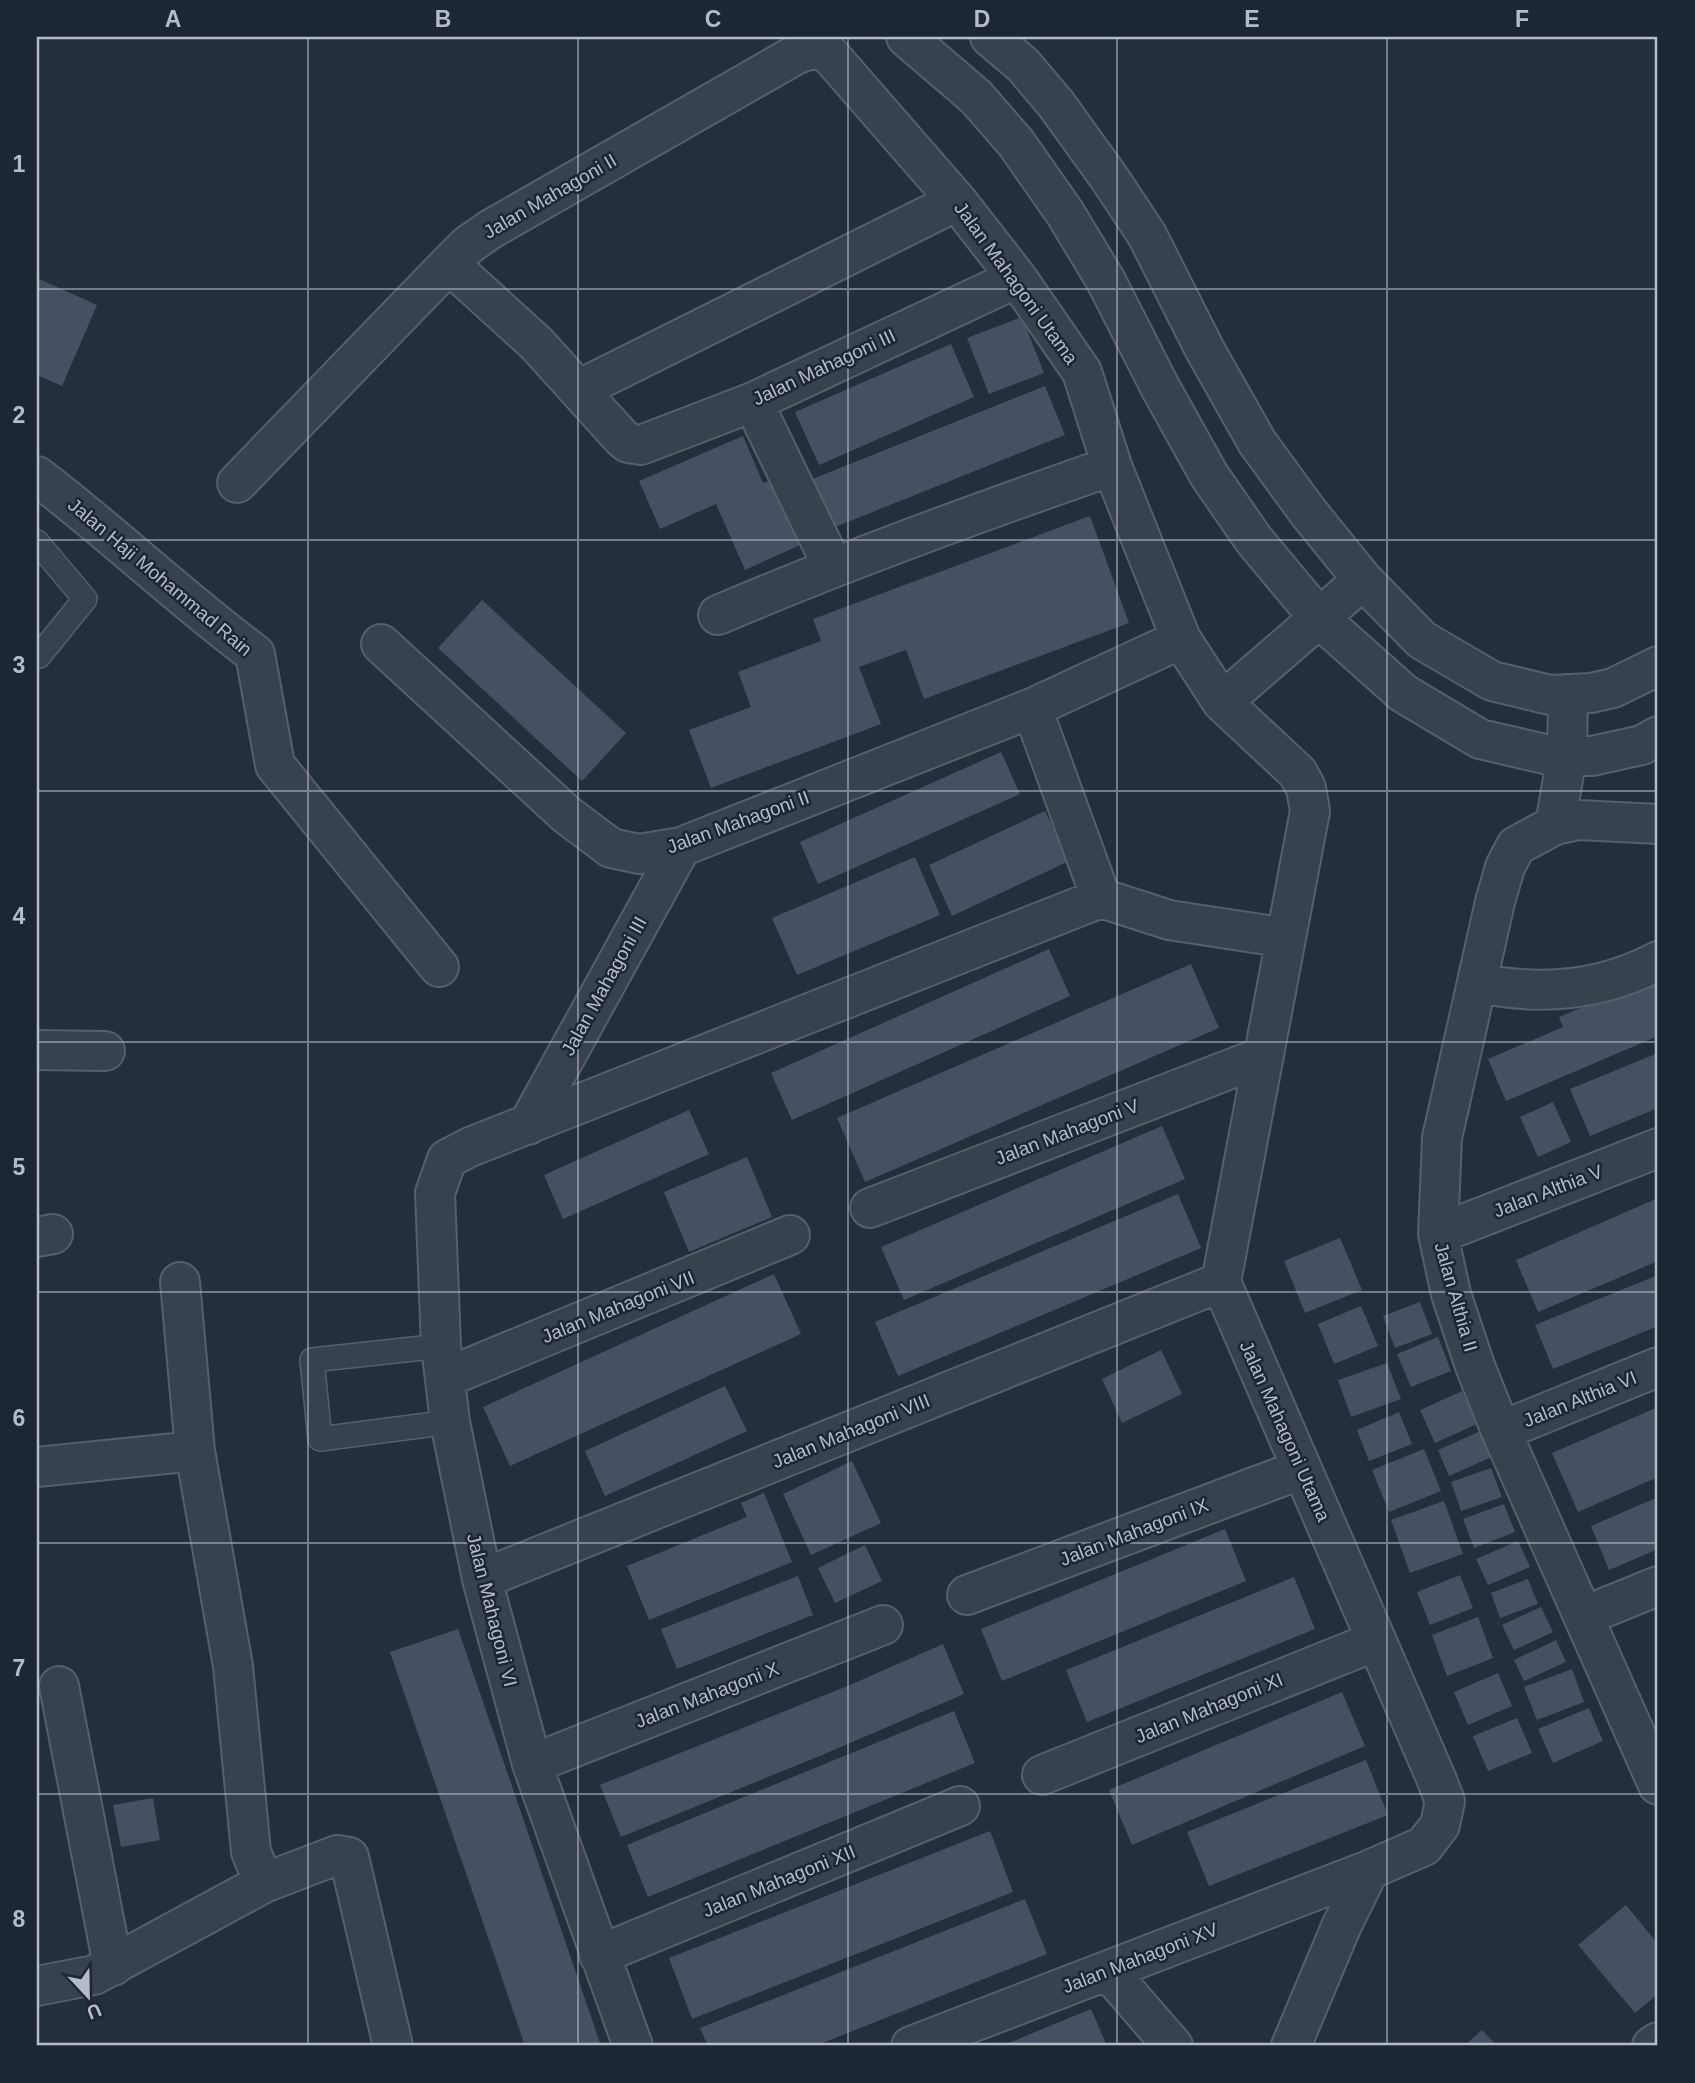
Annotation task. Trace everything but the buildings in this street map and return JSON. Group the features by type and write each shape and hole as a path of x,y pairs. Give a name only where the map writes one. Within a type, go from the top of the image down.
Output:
{"street":[{"path":"906,37 976,97 1016,143 1065,213 1106,281 1209,475 1254,540 1319,618 1403,694 1480,739 1549,755 1579,756 1642,745 1658,736"},
{"path":"990,37 1023,65 1056,104 1110,179 1147,235 1205,351 1258,442 1308,512 1363,579 1422,640 1492,681 1550,695 1580,694 1613,688 1658,666"},
{"name":"Jalan Mahagoni Utama","path":"815,48 829,54 957,201 1017,278 1082,372 1112,466 1181,639 1222,702 1298,773 1306,788 1310,811 1221,1282 1445,1801 1440,1825 1424,1846 1369,1870"},
{"name":"Jalan Mahagoni II","path":"237,482 468,245 491,229 785,61 815,48"},
{"path":"449,264 537,344 580,389 957,201"},
{"name":"Jalan Mahagoni III","path":"580,389 621,438 628,443 641,445 752,402 1017,278"},
{"path":"752,402 833,567"},
{"path":"718,615 833,567 1112,466"},
{"name":"Jalan Haji Mohammad Rain","path":"37,477 84,512 213,623 255,654 275,765 439,967"},
{"path":"1222,702 1363,579"},
{"path":"1101,898 1031,708 1181,639"},
{"name":"Jalan Mahagoni II","path":"382,644 566,815 611,848 639,854 681,847 1031,708"},
{"path":"1580,694 1579,756 1567,822 1658,824"},
{"name":"Jalan Althia II","path":"1567,822 1516,846 1505,867 1442,1138 1438,1234 1451,1294 1475,1366 1501,1431 1658,1784"},
{"name":"Jalan Mahagoni III","path":"528,1125 681,847"},
{"path":"528,1125 1101,898 1169,920 1286,938"},
{"path":"1479,983 1525,990 1572,989 1618,978 1658,961"},
{"path":"37,1050 105,1051"},
{"name":"Jalan Mahagoni V","path":"870,1208 1264,1056"},
{"name":"Jalan Mahagoni VI","path":"528,1125 470,1147 447,1159 435,1193 443,1362 450,1422 482,1579 532,1764 633,2046"},
{"name":"Jalan Althia V","path":"1438,1234 1658,1148"},
{"name":"Jalan Mahagoni VII","path":"443,1362 790,1236"},
{"path":"180,1282 195,1451 233,1667 251,1852 264,1883"},
{"name":"Jalan Mahagoni VIII","path":"482,1579 1221,1282"},
{"name":"Jalan Althia VI","path":"1501,1431 1658,1367"},
{"path":"37,1467 195,1451"},
{"name":"Jalan Mahagoni IX","path":"967,1595 1302,1469"},
{"path":"1584,1616 1658,1586"},
{"name":"Jalan Mahagoni X","path":"532,1764 883,1625"},
{"name":"Jalan Mahagoni XI","path":"1042,1775 1376,1641"},
{"path":"59,1686 113,1966"},
{"name":"Jalan Mahagoni XII","path":"599,1955 960,1806"},
{"path":"37,1986 94,1975 264,1883 337,1855 349,1857 393,2046"},
{"path":"1291,2046 1341,1927 1369,1870"},
{"name":"Jalan Mahagoni XV","path":"911,2046 1369,1870"},
{"path":"1108,1971 1173,2046"},
{"path":"1652,2046 1658,2042"}],"lane":[{"path":"37,542 85,599 39,656 37,655"},
{"path":"443,1362 312,1360 320,1439 450,1422"}]}
